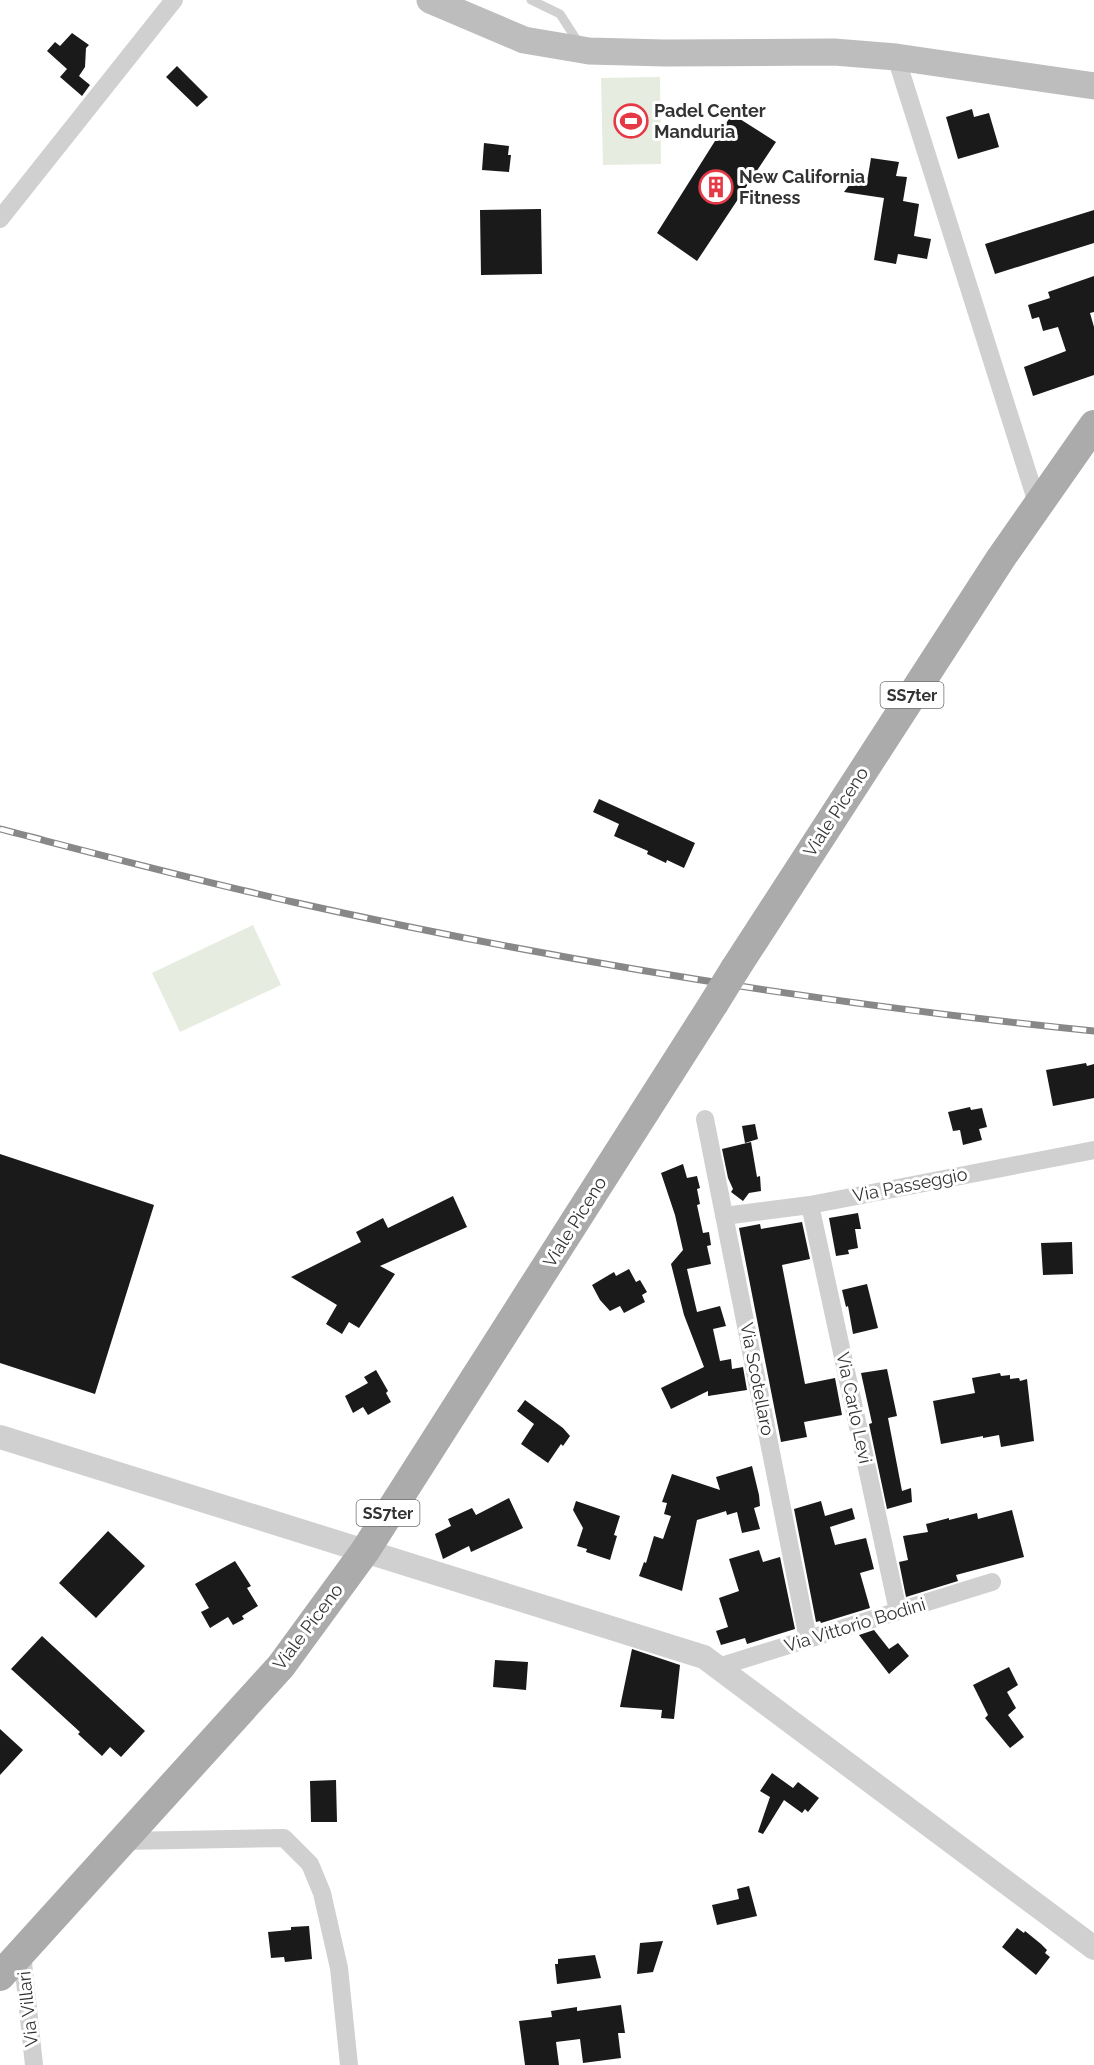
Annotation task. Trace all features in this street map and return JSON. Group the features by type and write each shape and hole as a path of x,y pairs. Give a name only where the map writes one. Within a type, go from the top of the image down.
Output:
{"main road":[{"path":"430,0 524,39 582,49 665,53 834,52 896,57 1094,86"},
{"name":"Viale Piceno","path":"0,1976 281,1666 366,1551 735,969 1001,558 1094,425"}],"street":[{"path":"0,219 174,0"},
{"path":"896,57 1038,506"},
{"path":"1065,467 1094,452"},
{"name":"Via Scotellaro","path":"705,1119 808,1639"},
{"name":"Via Passeggio","path":"724,1216 810,1205 1094,1150"},
{"name":"Via Carlo Levi","path":"810,1205 898,1611"},
{"path":"0,1437 705,1657 1094,1948"},
{"name":"Via Vittorio Bodini","path":"718,1667 992,1582"},
{"path":"124,1841 284,1838 310,1864 322,1893 336,1958 349,2065"},
{"name":"Via Villari","path":"21,1953 34,2065"}],"lane":[{"path":"531,0 560,14 582,49"}],"shaded area":[{"name":"Padel Center Manduria","path":"660,77 661,164 603,165 601,78"},
{"path":"253,925 281,985 180,1032 152,973"}],"building":[{"path":"72,33 89,45 86,48 85,67 79,76 90,85 82,96 60,77 67,69 47,51 55,42 60,46"},
{"path":"177,66 208,97 197,107 166,77"},
{"path":"972,109 974,117 989,113 999,147 958,159 946,117"},
{"name":"New California Fitness","path":"732,114 776,142 697,261 657,233"},
{"path":"484,143 509,146 508,155 511,155 509,172 482,170"},
{"path":"871,158 899,162 896,176 907,177 903,201 919,204 914,236 931,239 927,259 898,254 896,264 874,260 884,198 844,192 853,180 867,182"},
{"path":"541,209 542,274 481,275 480,210"},
{"path":"1094,210 1094,243 995,274 985,244"},
{"path":"1094,276 1094,312 1090,313 1094,327 1094,375 1033,396 1024,367 1066,351 1058,327 1043,331 1039,317 1032,319 1028,305 1050,298 1048,292"},
{"path":"599,799 695,843 684,868 667,860 666,863 647,854 648,851 614,836 619,824 593,812"},
{"path":"1086,1063 1087,1066 1094,1064 1094,1098 1053,1106 1046,1070"},
{"path":"970,1107 971,1110 982,1108 987,1127 979,1129 982,1140 963,1145 960,1130 953,1131 948,1112"},
{"path":"755,1124 758,1139 745,1143 742,1126"},
{"path":"751,1142 757,1177 760,1176 761,1191 749,1193 743,1201 731,1192 733,1189 728,1178 722,1149"},
{"path":"0,1154 154,1205 95,1394 0,1363"},
{"path":"683,1164 687,1178 697,1176 700,1204 697,1205 703,1233 709,1232 711,1245 707,1246 711,1264 687,1269 697,1312 720,1306 726,1326 713,1329 720,1361 731,1359 732,1369 743,1367 747,1390 708,1396 708,1391 671,1409 661,1388 704,1367 684,1315 671,1264 683,1250 675,1215 661,1173"},
{"path":"453,1196 467,1227 380,1266 395,1274 359,1328 349,1322 342,1334 326,1324 337,1305 291,1277 361,1242 356,1232 383,1218 388,1228"},
{"path":"858,1213 861,1229 855,1229 858,1248 848,1250 849,1254 836,1256 829,1218"},
{"path":"802,1222 810,1259 782,1265 805,1384 835,1378 842,1415 804,1422 807,1437 781,1442 739,1228 760,1224 761,1229"},
{"path":"1072,1242 1073,1274 1043,1275 1041,1243"},
{"path":"629,1269 636,1282 640,1280 647,1292 642,1295 645,1302 624,1313 620,1306 610,1311 600,1300 592,1285 614,1272 616,1276"},
{"path":"867,1284 878,1328 853,1334 848,1306 846,1307 842,1290"},
{"path":"887,1369 897,1416 888,1418 902,1491 911,1488 912,1502 887,1509 861,1373"},
{"path":"376,1370 388,1391 386,1393 391,1402 368,1415 363,1407 353,1413 345,1396 368,1383 364,1377"},
{"path":"1000,1373 1001,1376 1010,1375 1010,1379 1019,1378 1020,1381 1027,1379 1034,1441 1001,1447 999,1435 941,1444 933,1401 975,1393 972,1378"},
{"path":"525,1400 563,1428 570,1436 563,1446 561,1444 548,1463 521,1444 534,1424 517,1411"},
{"path":"752,1466 760,1506 754,1508 760,1529 742,1533 737,1512 727,1515 726,1511 697,1520 682,1591 639,1576 644,1562 646,1563 654,1536 663,1539 671,1516 664,1514 667,1503 662,1502 672,1474 720,1490 716,1477"},
{"path":"509,1498 523,1528 471,1552 469,1546 443,1559 435,1534 451,1526 448,1519 472,1508 476,1515"},
{"path":"576,1501 620,1516 610,1560 586,1552 587,1549 577,1546 583,1528 573,1510"},
{"path":"821,1501 825,1516 852,1508 855,1519 830,1527 835,1545 866,1538 874,1569 860,1573 870,1608 821,1623 816,1622 794,1509"},
{"path":"1012,1510 1024,1557 956,1575 958,1581 906,1597 899,1562 908,1560 903,1536 928,1532 926,1524 949,1518 949,1520 977,1513 978,1519"},
{"path":"108,1531 145,1566 96,1618 59,1583"},
{"path":"759,1550 763,1562 780,1557 795,1629 747,1644 745,1638 721,1645 716,1631 728,1627 719,1598 739,1591 729,1559"},
{"path":"235,1561 251,1586 247,1588 258,1606 242,1616 244,1619 233,1625 228,1617 210,1628 201,1612 209,1608 195,1584"},
{"path":"874,1630 889,1649 898,1643 909,1656 889,1674 859,1635"},
{"path":"42,1636 145,1731 121,1757 110,1747 102,1756 78,1734 80,1732 11,1669"},
{"path":"632,1649 680,1665 674,1719 661,1718 662,1710 620,1707"},
{"path":"495,1660 528,1662 526,1690 493,1687"},
{"path":"1009,1667 1018,1685 1007,1692 1016,1708 1008,1715 1024,1737 1010,1748 985,1718 988,1715 973,1685"},
{"path":"0,1729 23,1750 0,1775"},
{"path":"772,1773 793,1788 798,1782 819,1798 808,1812 805,1809 802,1813 784,1800 763,1834 758,1832 770,1797 760,1791"},
{"path":"336,1780 337,1822 311,1822 310,1781"},
{"path":"749,1886 757,1916 717,1925 712,1905 739,1899 737,1889"},
{"path":"309,1926 312,1959 285,1962 284,1957 271,1958 268,1932"},
{"path":"1017,1928 1024,1933 1025,1931 1041,1944 1047,1950 1045,1953 1050,1957 1036,1975 1002,1947"},
{"path":"663,1941 653,1972 637,1974 640,1943"},
{"path":"595,1955 601,1978 557,1984 555,1964 558,1964 558,1959"},
{"path":"621,2005 625,2033 618,2033 621,2058 583,2063 580,2039 556,2042 559,2065 525,2065 519,2021 552,2017 551,2011 577,2007 577,2011"}],"railway":[{"path":"0,829 256,894 592,962 892,1008 1094,1031"}],"place":[{"name":"Padel Center Manduria","path":"631,121"},
{"name":"New California Fitness","path":"716,187"}]}
